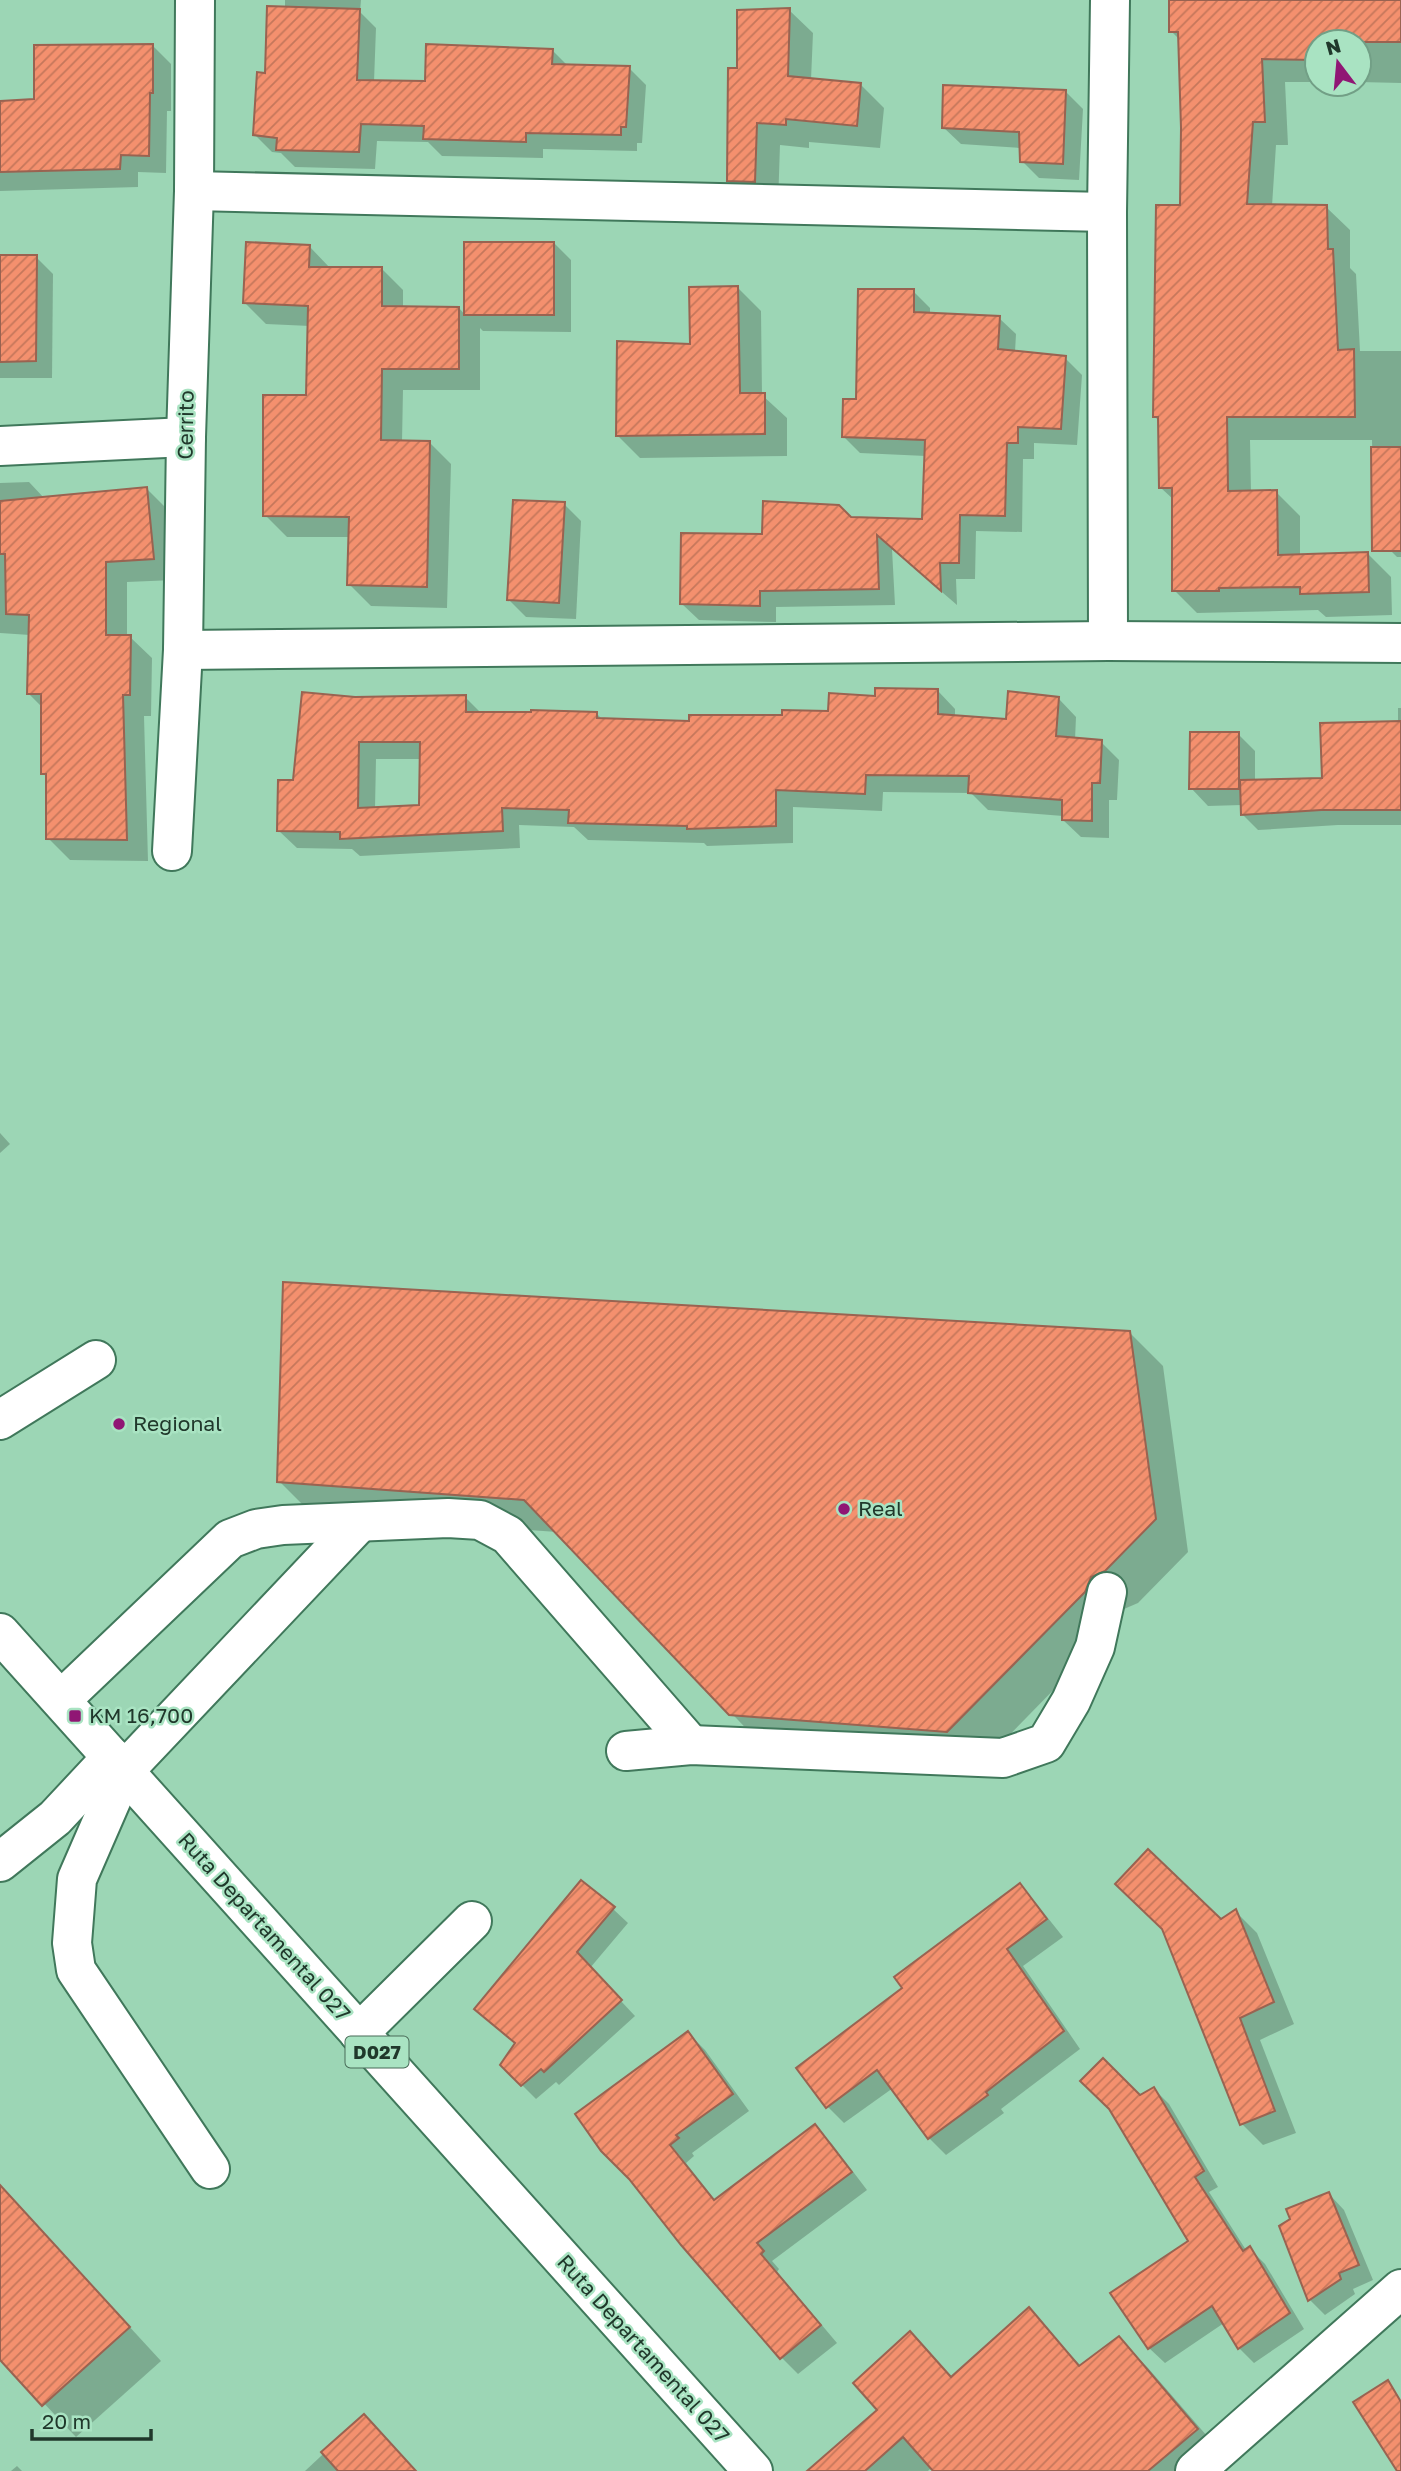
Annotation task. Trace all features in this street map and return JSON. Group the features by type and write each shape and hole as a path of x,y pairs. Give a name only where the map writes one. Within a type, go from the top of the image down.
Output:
{"street":[{"name":"Cerrito","path":"172,851 183,650 186,437 194,191 195,0"},
{"path":"1108,641 1107,212 1110,0"},
{"path":"194,191 1107,212"},
{"path":"0,446 186,437"},
{"path":"183,650 1108,641 1401,643"},
{"path":"0,1420 96,1360"},
{"path":"61,1700 230,1539 256,1529 283,1525 448,1518 480,1520 508,1535 691,1745"},
{"path":"0,1861 118,1764 360,1522"},
{"path":"626,1751 691,1745 1003,1758 1046,1743 1071,1702 1095,1647 1107,1592"},
{"name":"Ruta Departamental 027","path":"3,1648 61,1700 753,2471"},
{"path":"118,1764 77,1879 72,1943 76,1970 210,2169"},
{"path":"359,2033 472,1921"},
{"path":"1195,2471 1401,2289"}],"building":[{"path":"1169,0 1401,0 1401,42 1373,42 1373,28 1303,28 1303,60 1262,59 1265,122 1253,122 1247,204 1327,205 1328,249 1333,249 1338,350 1354,349 1355,417 1227,417 1228,491 1277,490 1278,555 1368,552 1369,592 1300,594 1300,587 1172,591 1172,488 1159,488 1158,417 1153,417 1156,205 1180,205 1178,32 1169,32"},
{"path":"267,6 360,9 357,80 425,81 426,44 553,49 552,64 630,66 626,127 621,127 621,135 526,133 526,142 423,139 424,126 361,124 359,152 276,150 277,138 253,135 257,72 265,73"},
{"path":"790,8 788,76 861,83 857,126 786,119 786,125 757,123 755,182 727,181 728,68 737,68 737,10"},
{"path":"153,44 149,156 121,155 120,169 0,172 0,101 34,99 34,45"},
{"path":"943,85 1066,90 1063,164 1020,162 1019,132 942,128"},
{"path":"246,242 310,245 309,267 382,267 382,306 459,307 459,369 382,369 381,440 430,441 427,587 347,585 349,517 263,516 263,395 306,395 308,306 243,303"},
{"path":"464,242 554,242 554,315 464,315"},
{"path":"0,255 37,255 36,361 0,362"},
{"path":"738,286 740,393 765,393 765,434 616,436 617,341 690,344 689,287"},
{"path":"858,289 914,289 914,312 1000,316 998,349 1066,356 1061,429 1018,427 1018,443 1007,443 1005,516 960,515 959,563 940,563 941,591 877,535 879,589 760,591 760,606 680,604 681,533 762,534 763,501 839,505 851,517 922,519 925,440 842,437 843,399 856,399"},
{"path":"1371,447 1401,447 1401,551 1372,551"},
{"path":"147,487 154,559 106,562 106,635 131,635 130,695 123,695 127,840 46,839 46,774 41,774 41,694 27,694 29,615 6,614 5,554 0,554 0,501"},
{"path":"513,500 565,502 559,603 507,600"},
{"path":"875,688 938,689 938,714 1006,719 1008,691 1059,697 1056,736 1102,740 1100,783 1092,783 1092,821 1062,820 1062,800 968,793 969,776 866,775 865,794 776,790 776,826 687,829 687,826 568,823 569,810 502,808 503,831 340,839 340,832 277,831 278,780 293,780 302,692 355,697 466,695 466,712 597,712 597,718 689,721 689,715 782,715 782,710 828,711 829,693 875,696","holes":["359,742 420,742 419,805 358,808"]},
{"path":"1401,721 1401,810 1321,810 1241,815 1240,780 1322,778 1320,723"},
{"path":"1190,732 1239,732 1239,789 1189,789"},
{"name":"Real","path":"283,1282 1130,1331 1156,1519 1105,1571 1091,1577 1085,1592 947,1732 729,1715 524,1500 277,1482"},
{"path":"1148,1849 1221,1919 1236,1909 1274,2002 1240,2018 1275,2111 1240,2125 1162,1929 1115,1884"},
{"path":"581,1880 615,1907 577,1952 622,2000 544,2072 541,2069 521,2086 500,2065 515,2043 474,2009"},
{"path":"1020,1883 1047,1919 1007,1949 1064,2031 986,2092 988,2095 928,2139 877,2070 826,2108 796,2068 902,1988 894,1977"},
{"path":"688,2031 733,2094 676,2135 679,2138 670,2145 714,2200 815,2124 852,2172 757,2243 764,2251 761,2254 821,2325 780,2359 681,2245 629,2179 601,2151 575,2114"},
{"path":"1103,2058 1140,2095 1154,2087 1204,2171 1195,2177 1243,2251 1250,2246 1290,2313 1238,2349 1212,2306 1148,2349 1110,2293 1188,2241 1109,2109 1080,2081"},
{"path":"0,2185 130,2327 42,2406 0,2360"},
{"path":"1329,2192 1359,2265 1339,2273 1341,2279 1308,2301 1279,2226 1290,2219 1286,2209"},
{"path":"1029,2307 1079,2366 1119,2336 1198,2429 1148,2471 933,2471 903,2437 865,2471 807,2471 877,2410 853,2383 910,2331 951,2377"},
{"path":"1388,2380 1401,2402 1401,2471 1397,2471 1353,2402"},
{"path":"364,2414 416,2471 338,2471 321,2452"}],"place":[{"name":"Regional","path":"119,1424"},
{"name":"Real","path":"844,1509"},
{"name":"KM 16,700","path":"75,1716"}]}
